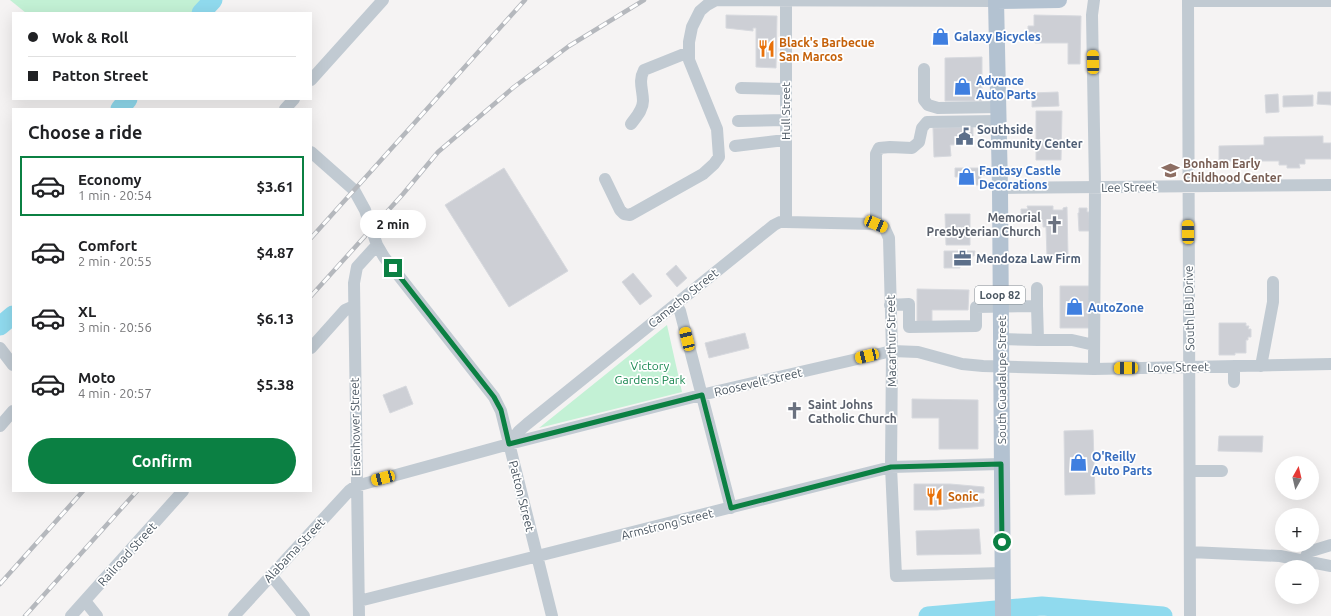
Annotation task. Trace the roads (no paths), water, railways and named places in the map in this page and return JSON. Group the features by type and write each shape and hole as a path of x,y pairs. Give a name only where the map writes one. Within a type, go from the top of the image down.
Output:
{"main road":[{"path":"996,0 1059,0"},
{"name":"South Guadalupe Street","path":"996,0 1000,188 1000,367 1003,616"}],"street":[{"path":"312,79 383,0"},
{"path":"605,179 620,210 624,214 630,214 703,174 719,157 717,129 689,60 692,27 700,11 716,0 996,0"},
{"name":"Hull Street","path":"786,0 786,222"},
{"path":"1094,0 1092,15 1095,187 1094,369"},
{"path":"1188,1 1331,1"},
{"name":"South LBJ Drive","path":"1188,1 1190,616"},
{"path":"631,124 641,111 643,102 640,82 644,70 649,66 689,52"},
{"path":"924,69 924,100 928,105 938,108 998,114"},
{"path":"741,88 785,89"},
{"path":"286,108 293,100"},
{"name":"Macarthur Street","path":"998,114 927,122 922,128 919,142 912,148 879,148 876,154 880,226 889,238 892,351 891,467 896,576 1002,573"},
{"path":"738,121 785,120"},
{"path":"735,146 785,140"},
{"name":"Patton Street","path":"312,153 354,190 365,210 376,245 494,397 501,410 552,616"},
{"name":"Lee Street","path":"1000,188 1331,185"},
{"name":"Camacho Street","path":"509,444 519,431 774,225 780,222 786,222 880,226"},
{"name":"Eisenhower Street","path":"358,616 360,601 356,486 354,283 357,267 376,245"},
{"path":"1261,366 1273,302 1273,282"},
{"path":"1037,288 1038,340"},
{"path":"676,304 680,311 731,508"},
{"path":"890,305 909,304 909,327 976,326 976,307 1037,306"},
{"path":"312,347 345,310 354,306"},
{"path":"1000,339 1072,340 1094,344"},
{"path":"0,348 12,364"},
{"name":"Roosevelt Street","path":"356,486 509,444 702,395 892,351 918,352 962,364 1000,367"},
{"name":"Love Street","path":"1000,367 1094,369 1331,364"},
{"path":"1234,366 1234,382"},
{"path":"0,426 12,412"},
{"name":"Armstrong Street","path":"360,601 891,467 1001,464"},
{"path":"1190,471 1222,471"},
{"name":"Alabama Street","path":"234,616 349,491 356,486"},
{"name":"Railroad Street","path":"71,616 182,492"},
{"path":"1190,552 1280,556 1304,560 1308,552 1331,545"},
{"path":"1319,563 1331,566"},
{"path":"271,575 304,616"},
{"path":"85,600 98,616"}],"waterway":[{"path":"202,12 213,0"},
{"path":"121,108 127,100"},
{"path":"0,326 12,316"},
{"path":"928,616 1042,606 1163,616"}],"railway":[{"path":"312,237 525,0"},
{"path":"312,295 403,194 438,152 514,87 569,46 644,0"},
{"path":"0,584 82,492"},
{"path":"25,616 136,492"}],"place":[{"name":"Galaxy Bicycles","path":"941,36"},
{"name":"Black's Barbecue San Marcos","path":"766,49"},
{"name":"Advance Auto Parts","path":"963,87"},
{"name":"Southside Community Center","path":"964,136"},
{"name":"Bonham Early Childhood Center","path":"1170,170"},
{"name":"Fantasy Castle Decorations","path":"966,177"},
{"name":"Memorial Presbyterian Church","path":"1054,224"},
{"name":"Mendoza Law Firm","path":"963,258"},
{"name":"AutoZone","path":"1075,307"},
{"name":"Saint Johns Catholic Church","path":"795,411"},
{"name":"O'Reilly Auto Parts","path":"1079,463"},
{"name":"Sonic","path":"935,496"}],"park label":[{"name":"Victory Gardens Park","path":"650,372"}]}
